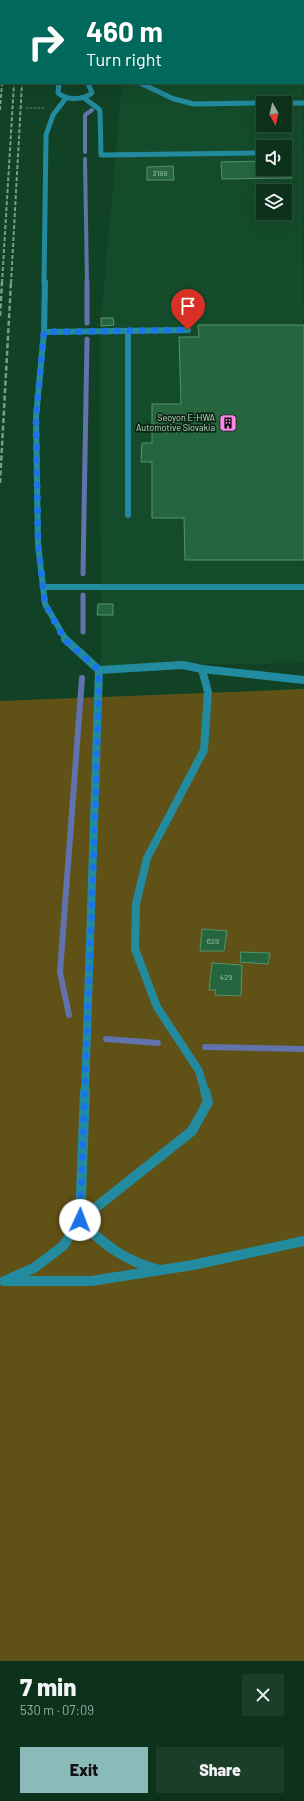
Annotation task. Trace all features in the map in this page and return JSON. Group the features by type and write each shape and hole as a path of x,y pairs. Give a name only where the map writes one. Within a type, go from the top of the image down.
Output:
{"street":[{"path":"59,84 58,93 66,98 84,98 92,93 89,84"},
{"path":"142,84 183,102 194,104 256,103"},
{"path":"66,98 50,119 46,135 44,332 36,417 38,544 45,604 65,640 99,670 184,665 202,669 304,680"},
{"path":"84,98 99,109 100,112 101,155 256,153"},
{"path":"292,103 304,103"},
{"path":"44,332 188,330"},
{"path":"128,332 128,515"},
{"path":"43,587 304,587"},
{"path":"2,1281 34,1268 63,1246 80,1220 192,1130 208,1102 199,1071 157,1007 135,949 136,904 147,858 204,750 208,692 202,669"},
{"path":"99,670 96,792 80,1220 94,1235 119,1253 136,1263 160,1270"},
{"path":"2,1281 91,1281 193,1265 304,1241"}],"shaded area":[{"path":"122,84 303,84 304,663 101,665 100,333"},
{"path":"304,689 304,1661 0,1661 0,701"}],"building":[{"path":"256,161 256,176 292,176 292,178 222,179 221,162"},
{"path":"173,166 174,180 147,180 147,167"},
{"path":"101,318 113,318 114,325 101,326"},
{"name":"Seoyon E-HWA Automotive Slovakia","path":"198,325 304,325 304,560 185,560 184,518 152,518 152,462 141,462 142,443 152,443 152,404 181,404 179,337 199,337"},
{"path":"98,604 113,604 113,615 97,615"},
{"path":"202,929 227,931 224,951 200,951"},
{"path":"241,952 270,953 268,964 240,962"},
{"path":"212,963 242,965 241,996 215,995 216,990 209,990"}],"waterway":[{"path":"85,152 85,115 92,110"},
{"path":"85,159 87,283"},
{"path":"87,283 87,323"},
{"path":"83,574 87,339"},
{"path":"83,595 83,632"},
{"path":"69,1015 60,972 82,678"},
{"path":"106,1039 158,1043"},
{"path":"205,1047 304,1049"}],"railway":[{"path":"0,110 2,84"},
{"path":"2,283 14,84"},
{"path":"11,283 22,84"},
{"path":"0,316 2,282"},
{"path":"0,483 11,282"}],"place":[{"name":"Seoyon E-HWA Automotive Slovakia","path":"228,423"}],"route":[{"path":"80,1220 96,792 99,670 65,640 45,604 38,544 36,417 44,332 100,333 188,330"}]}
